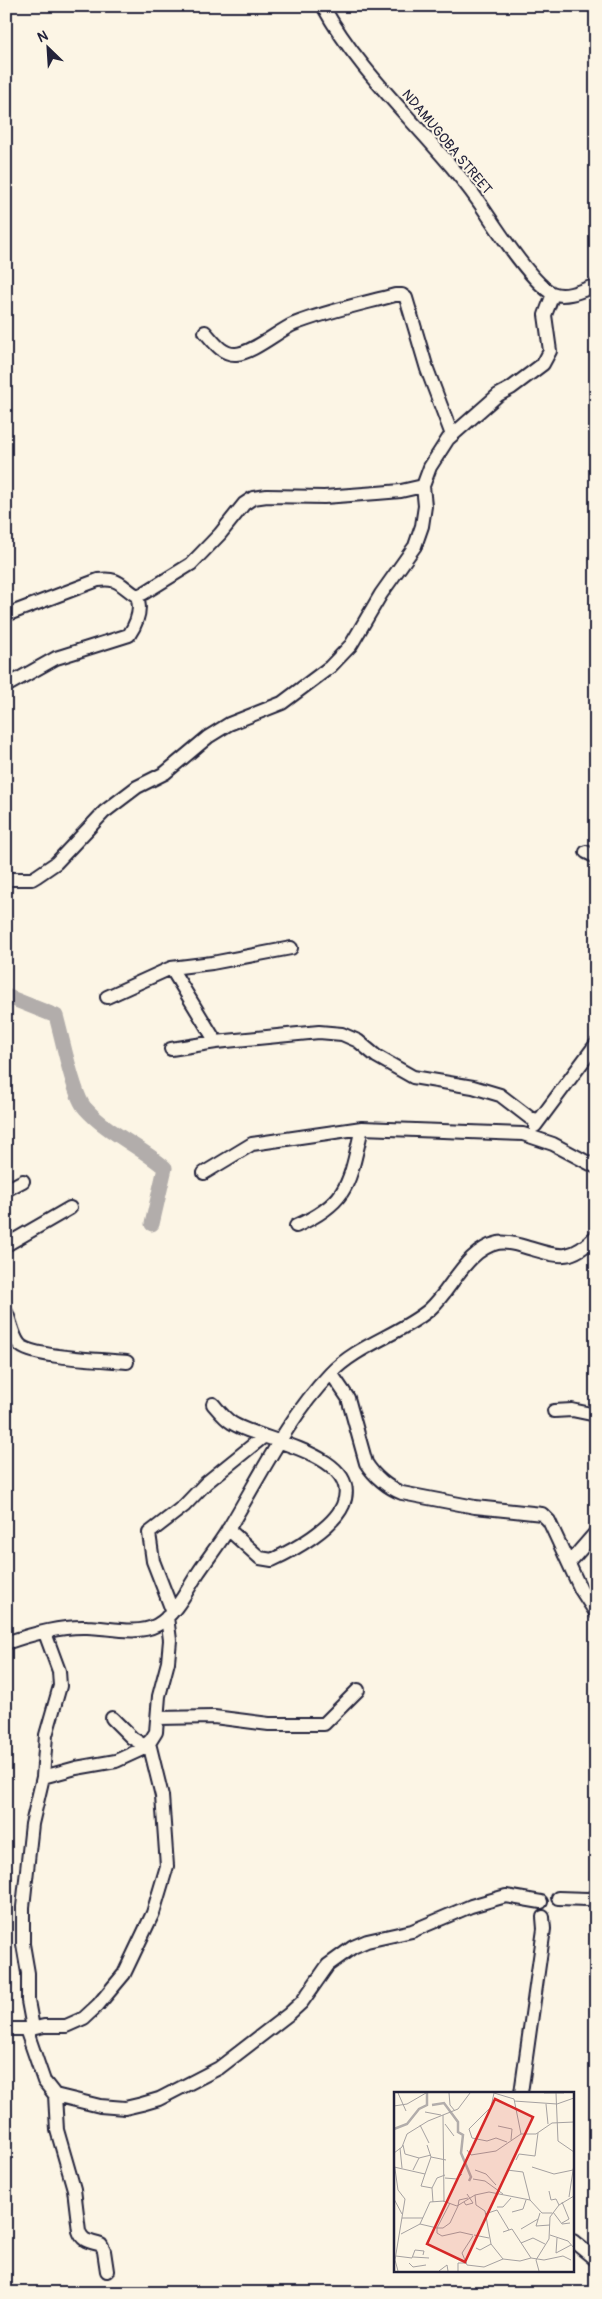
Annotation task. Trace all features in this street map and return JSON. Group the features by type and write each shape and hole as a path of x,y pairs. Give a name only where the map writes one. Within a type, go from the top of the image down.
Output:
{"street":[{"name":"NDAMUGOBA STREET","path":"323,6 336,32 398,109 429,140 473,192 500,233 534,278 554,294"},
{"path":"6,879 32,879 37,876 56,863 104,812 138,787 165,773 208,737 229,724 282,702 330,667 351,645 381,594 415,546 422,526 425,506 423,486 430,467 452,435 498,395 532,373 548,356 550,351 545,315 554,294 568,294 596,285"},
{"path":"206,332 220,349 235,354 255,346 292,325 325,313 395,295 402,295 406,298 427,369 452,435"},
{"path":"137,596 192,564 220,534 244,504 253,498 267,496 350,495 401,491 423,486"},
{"path":"6,615 98,580 109,578 118,580 137,596 140,604 139,612 129,635 56,658 6,686"},
{"path":"108,997 171,968 212,963 291,948"},
{"path":"171,968 216,1042"},
{"path":"171,1049 216,1042 329,1032 342,1034 358,1041 376,1056 413,1077 473,1087 500,1095 530,1118 538,1120"},
{"path":"531,1136 538,1120 596,1044"},
{"path":"296,1226 326,1210 341,1197 354,1164 362,1128"},
{"path":"204,1172 252,1144 362,1128 531,1136 553,1144 596,1167"},
{"path":"6,1190 23,1181"},
{"path":"6,1246 70,1208"},
{"path":"6,1643 27,1635 66,1628 86,1627 120,1630 146,1628 156,1625 170,1614 228,1529 278,1442 331,1373 346,1361 428,1310 472,1258 490,1246 499,1243 514,1243 561,1256 571,1255 579,1251 596,1236"},
{"path":"6,1312 16,1338 26,1350 74,1358 127,1362"},
{"path":"331,1373 348,1398 366,1463 371,1472 402,1493 436,1500 542,1514 549,1521 581,1590 596,1613"},
{"path":"213,1404 232,1424 316,1456 340,1474 346,1488 340,1511 331,1523 272,1560 260,1558 228,1529"},
{"path":"554,1411 572,1410 596,1415"},
{"path":"44,1777 76,1768 116,1761 147,1745 156,1732 159,1696 170,1651 170,1614 153,1561 149,1533 180,1510 206,1483 263,1437"},
{"path":"570,1563 596,1532"},
{"path":"44,1633 59,1671 60,1686 46,1735 44,1777 32,1824 23,1907 23,1944 28,1973 30,2029 44,2081 55,2095 58,2130 74,2189 79,2231 86,2242 101,2245 104,2251 107,2271"},
{"path":"158,1718 214,1717 269,1724 324,1724 358,1690"},
{"path":"6,2029 66,2026 84,2018 117,1985 153,1913 167,1866 162,1796 147,1745 132,1738 112,1718"},
{"path":"55,2095 100,2106 125,2108 159,2099 219,2068 283,2019 302,2002 328,1965 354,1947 367,1941 412,1931 471,1906 506,1896 541,1902"},
{"path":"558,1898 587,1899 596,1896"},
{"path":"521,2092 544,1929 543,1917"},
{"path":"574,2242 596,2260"}],"waterway":[{"path":"6,996 56,1016 76,1091 85,1108 103,1125 165,1168 152,1224"}]}
